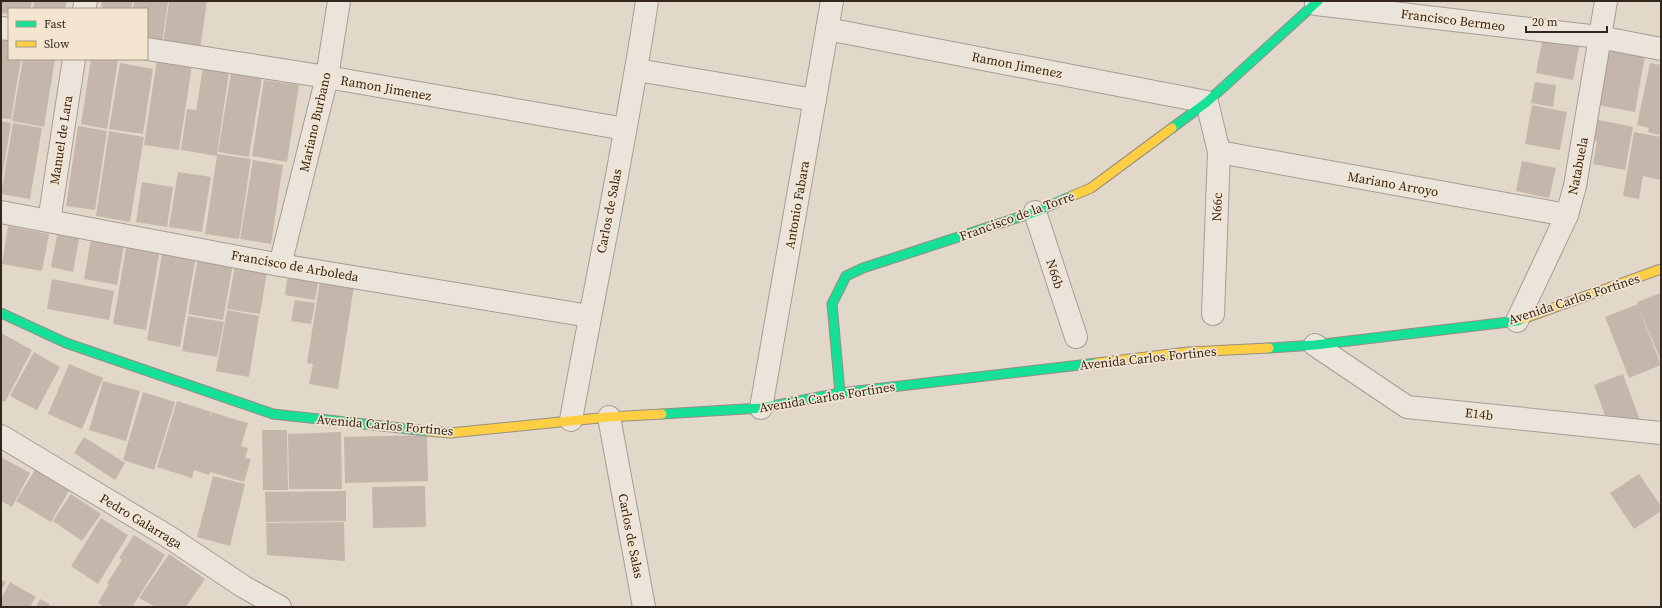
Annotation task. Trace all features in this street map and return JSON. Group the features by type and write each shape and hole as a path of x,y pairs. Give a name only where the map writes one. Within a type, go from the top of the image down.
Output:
{"street":[{"name":"Mariano Burbano","path":"280,265 327,77 339,1"},
{"name":"Carlos de Salas","path":"571,420 589,316 637,70 647,1"},
{"name":"Antonio Fabara","path":"761,408 832,1"},
{"name":"Natabuela","path":"1517,321 1567,215 1575,186 1606,1"},
{"name":"Francisco Bermeo","path":"1317,2 1599,37 1661,49"},
{"name":"Francisco de la Torre","path":"840,393 832,304 846,276 863,268 1034,212 1091,188 1207,102 1317,2"},
{"name":"Ramon Jimenez","path":"827,29 1207,102"},
{"name":"Ramon Jimenez","path":"148,49 327,77 625,129"},
{"name":"Manuel de Lara","path":"49,221 74,60"},
{"path":"637,70 815,100"},
{"name":"N66c","path":"1207,102 1219,152 1214,314"},
{"name":"Mariano Arroyo","path":"1219,152 1567,215"},
{"name":"Francisco de Arboleda","path":"1,212 280,265 589,316"},
{"name":"N66b","path":"1034,212 1076,337"},
{"name":"Avenida Carlos Fortines","path":"1,313 66,343 273,414 450,433 571,420 761,408 840,393 1188,352 1315,345 1517,321 1661,269"},
{"name":"E14b","path":"1315,345 1407,407 1661,433"},
{"name":"Carlos de Salas","path":"609,417 644,607"},
{"name":"Pedro Galarraga","path":"1,436 170,537 244,586 280,607"}],"building":[{"path":"1,1 32,1 30,8 8,8 8,14 1,13"},
{"path":"34,1 67,1 65,8 33,8"},
{"path":"102,1 133,1 131,8 101,8"},
{"path":"134,1 168,1 162,44 148,41 148,8 133,8"},
{"path":"169,1 207,1 200,49 163,44"},
{"path":"1543,36 1580,43 1573,80 1536,73"},
{"path":"1,37 8,39 8,60 21,60 11,119 1,118"},
{"path":"1609,43 1646,50 1635,112 1598,105"},
{"path":"157,59 192,65 179,150 144,145"},
{"path":"23,60 55,60 44,127 12,121"},
{"path":"91,60 118,60 107,129 81,124"},
{"path":"120,63 153,69 143,134 109,129"},
{"path":"1650,63 1661,65 1661,129 1659,135 1648,132 1649,128 1637,125"},
{"path":"203,68 229,72 217,154 251,159 239,239 205,234 217,156 181,150 187,109 196,110"},
{"path":"231,73 262,78 249,157 218,152"},
{"path":"264,80 299,85 287,162 252,156"},
{"path":"1535,82 1556,85 1553,107 1531,103"},
{"path":"1532,105 1567,112 1560,150 1525,144"},
{"path":"1594,119 1633,127 1625,170 1593,164 1597,141 1590,140"},
{"path":"1,121 11,123 2,178 1,178"},
{"path":"13,123 42,128 30,199 1,194"},
{"path":"78,126 107,131 95,210 66,206"},
{"path":"109,131 144,137 130,222 96,216"},
{"path":"1634,132 1661,137 1661,180 1643,176 1639,199 1623,196"},
{"path":"253,160 283,165 271,244 240,239"},
{"path":"1522,161 1556,168 1549,198 1516,191"},
{"path":"178,172 211,177 202,232 169,227"},
{"path":"142,182 173,187 167,227 136,222"},
{"path":"8,226 49,234 42,271 2,264"},
{"path":"58,230 80,234 73,272 51,267"},
{"path":"91,239 124,245 117,285 84,279"},
{"path":"127,243 160,249 146,330 113,324"},
{"path":"163,249 196,255 180,347 147,340"},
{"path":"198,258 233,264 223,320 188,314"},
{"path":"235,266 267,272 260,314 227,309"},
{"path":"288,273 319,278 315,300 285,295"},
{"path":"52,279 114,291 109,320 47,309"},
{"path":"320,281 354,286 338,389 309,384 313,364 307,363"},
{"path":"1661,293 1661,361 1638,306 1661,365 1629,378 1605,317"},
{"path":"295,300 315,303 311,324 291,321"},
{"path":"227,310 259,316 249,377 216,371"},
{"path":"188,316 224,322 217,357 182,351"},
{"path":"1,333 32,350 5,402 1,400"},
{"path":"34,352 60,367 37,410 10,396"},
{"path":"69,364 103,378 82,429 48,414"},
{"path":"1623,374 1641,423 1608,424 1594,385"},
{"path":"103,381 140,391 126,441 89,430"},
{"path":"143,392 175,402 154,470 123,460"},
{"path":"177,401 211,412 209,421 212,412 248,423 241,446 248,448 245,458 251,459 244,482 210,472 209,475 194,470 192,478 157,467"},
{"path":"262,430 287,430 288,490 263,490"},
{"path":"341,432 342,489 289,489 288,434"},
{"path":"427,435 428,481 345,483 344,437"},
{"path":"84,437 125,463 115,480 74,453"},
{"path":"1,457 30,473 12,507 1,501"},
{"path":"35,470 69,491 51,522 16,501"},
{"path":"1639,474 1661,506 1661,511 1634,529 1610,493"},
{"path":"213,476 245,484 230,546 197,537"},
{"path":"425,486 426,527 373,528 372,487"},
{"path":"346,491 346,521 266,522 265,492"},
{"path":"71,494 101,514 82,541 53,521"},
{"path":"101,518 128,535 98,584 71,566"},
{"path":"344,522 345,561 267,555 266,523"},
{"path":"134,535 165,555 132,607 104,607 98,603 109,584 107,583 122,560 119,558"},
{"path":"169,554 205,579 186,607 156,607 139,598"},
{"path":"1,580 6,582 1,591"},
{"path":"10,582 36,597 30,607 1,607 1,599"},
{"path":"40,599 50,604 48,607 36,607"}],"traffic: fast":[{"path":"1172,128 1207,102 1318,1"},
{"path":"840,393 832,304 846,276 863,268 1035,212 1072,196"},
{"path":"1,313 66,343 273,414 428,431"},
{"path":"1269,348 1315,345 1517,321 1522,319"},
{"path":"662,414 761,408 840,393 1097,363"}],"traffic: slow":[{"path":"1072,196 1091,188 1172,128"},
{"path":"1522,319 1661,269"},
{"path":"1097,363 1188,352 1269,348"},
{"path":"428,431 450,433 609,417 662,414"}]}
